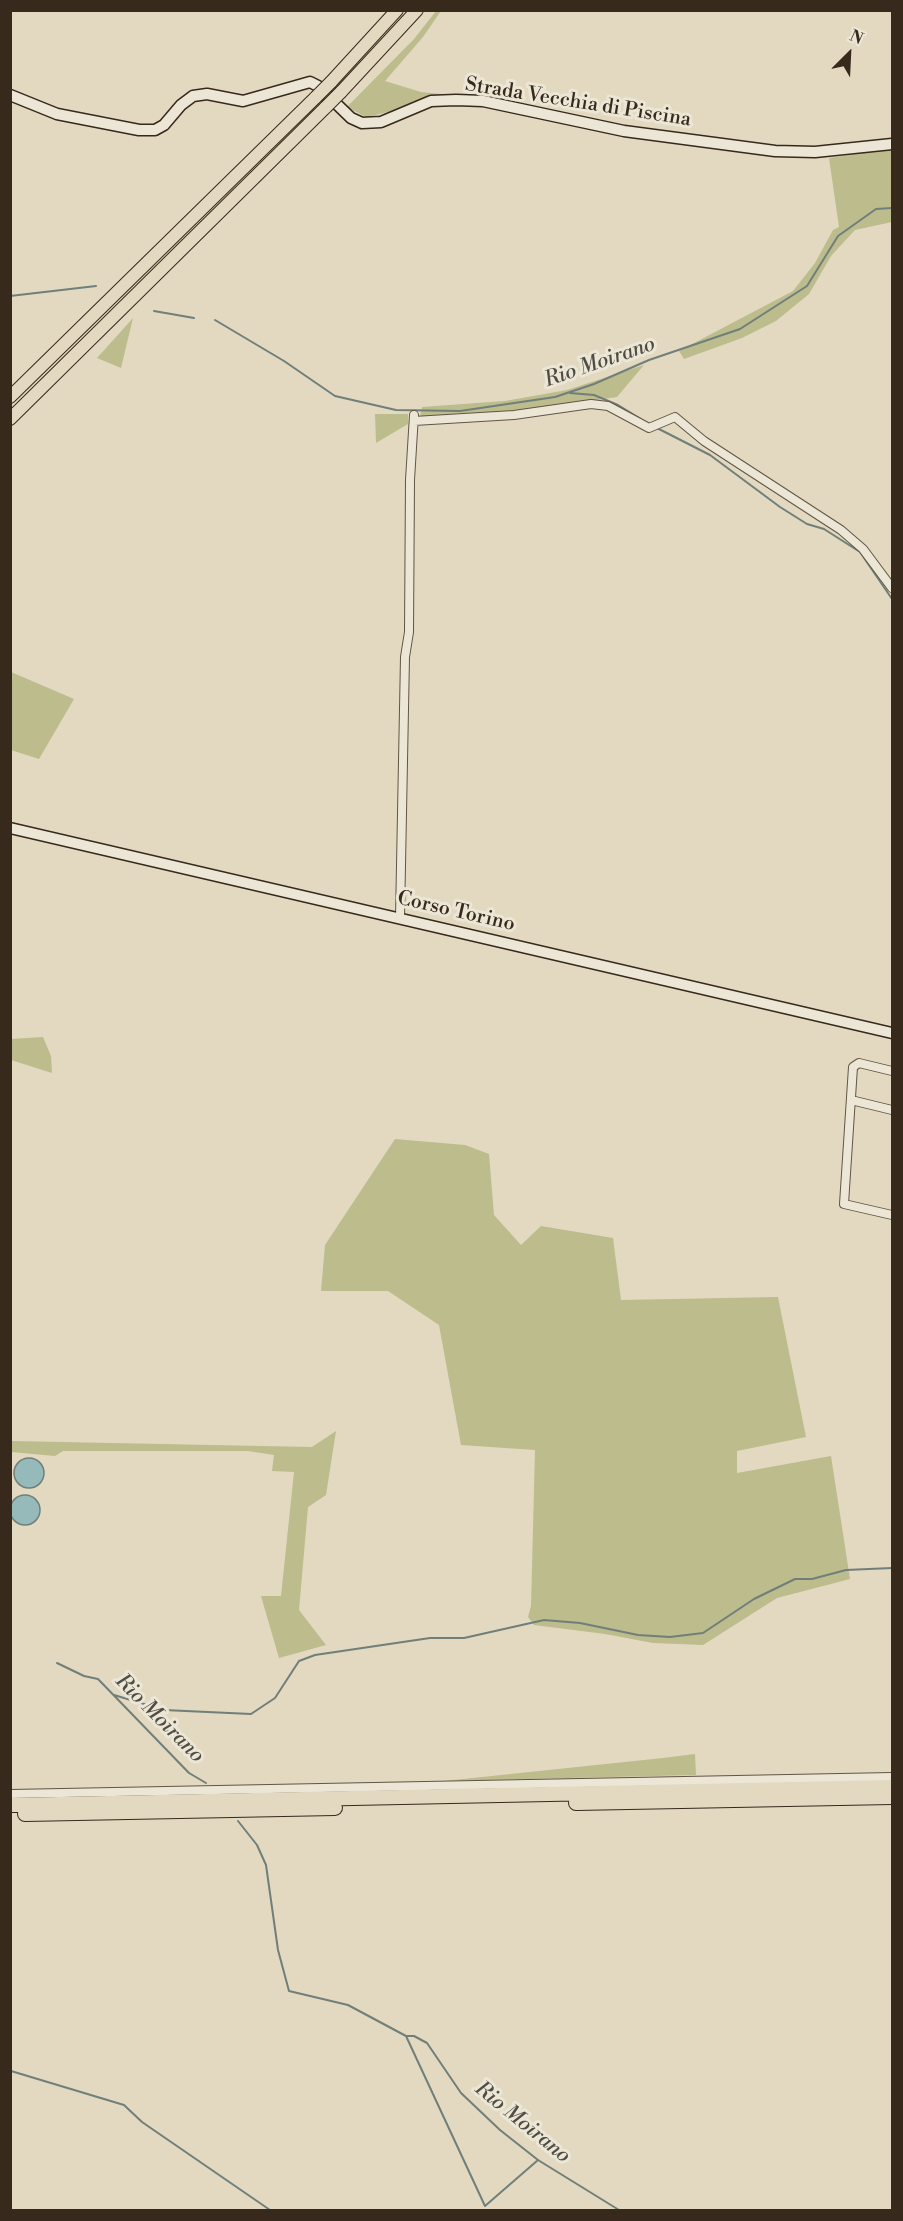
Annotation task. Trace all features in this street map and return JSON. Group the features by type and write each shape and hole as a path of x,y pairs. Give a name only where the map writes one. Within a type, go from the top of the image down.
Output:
{"highway":[{"path":"10,1805 892,1787"},
{"path":"10,1814 892,1797"}],"main road":[{"path":"10,397 331,82 395,12"},
{"path":"10,419 341,92 414,14"}],"street":[{"name":"Strada Vecchia di Piscina","path":"10,95 57,114 154,130 164,125 181,105 193,96 207,94 243,101 310,82 318,86 351,118 362,123 381,122 431,101 483,101 624,131 775,151 815,152 892,144"},
{"path":"400,917 405,657 409,632 410,480 414,418 514,415 591,404 608,406 649,428 675,417 704,441 841,530 863,549 892,588"},
{"name":"Corso Torino","path":"10,828 892,1033"},
{"path":"892,1071 856,1063 853,1067 844,1204 892,1215"},
{"path":"850,1100 892,1110"},
{"path":"10,1794 892,1777"}],"green space":[{"path":"436,11 441,11 423,37 385,81 421,92 441,94 393,111 366,117 347,107 414,39"},
{"path":"892,149 892,222 855,230 831,256 809,294 776,321 742,338 684,359 679,351 793,291 815,263 833,230 839,227 829,158"},
{"path":"133,318 121,368 97,358"},
{"path":"644,365 617,397 531,410 420,417 422,407 505,401 567,390"},
{"path":"375,414 408,414 408,424 376,443"},
{"path":"11,672 74,699 39,759 11,750"},
{"path":"43,1037 51,1056 52,1073 11,1060 11,1039"},
{"path":"395,1139 465,1145 489,1154 494,1215 521,1245 541,1226 613,1238 621,1300 778,1297 806,1437 737,1451 737,1473 831,1456 850,1579 777,1598 703,1645 653,1643 534,1625 528,1617 531,1606 535,1450 461,1445 439,1325 388,1291 321,1291 325,1245"},
{"path":"336,1431 326,1495 308,1507 299,1610 326,1645 279,1658 261,1596 281,1596 294,1472 272,1471 274,1455 248,1451 63,1451 55,1456 11,1452 11,1441 312,1447"},
{"path":"695,1754 696,1775 444,1781 663,1758"}],"water":[{"path":"29,1458 40,1462 44,1473 40,1484 29,1488 18,1484 14,1473 18,1462"},
{"path":"25,1495 36,1499 40,1510 36,1521 25,1525 14,1521 10,1510 14,1499"}],"waterway":[{"name":"Rio Moirano","path":"215,320 284,361 335,396 396,410 460,411 555,397 594,384 649,360 740,329 807,286 838,236 876,209 892,208"},
{"name":"Rio Moirano","path":"10,296 96,286"},
{"name":"Rio Moirano","path":"154,311 194,318"},
{"path":"570,393 594,395 618,405 649,424"},
{"path":"657,428 710,455 780,507 807,524 824,529 860,552 892,599"},
{"path":"114,1695 164,1710 251,1714 275,1698 299,1661 315,1655 430,1638 464,1638 544,1620 580,1623 638,1635 670,1637 703,1633 754,1599 795,1579 812,1579 846,1570 892,1568"},
{"name":"Rio Moirano","path":"57,1663 84,1676 98,1679 189,1773 206,1783"},
{"name":"Rio Moirano","path":"238,1821 257,1845 266,1865 278,1950 289,1991 348,2005 406,2036 414,2036 427,2043 461,2093 500,2130 538,2160 619,2210"},
{"path":"406,2036 485,2206 538,2160"},
{"path":"10,2068 11,2071 124,2105 142,2122 270,2210"}]}
